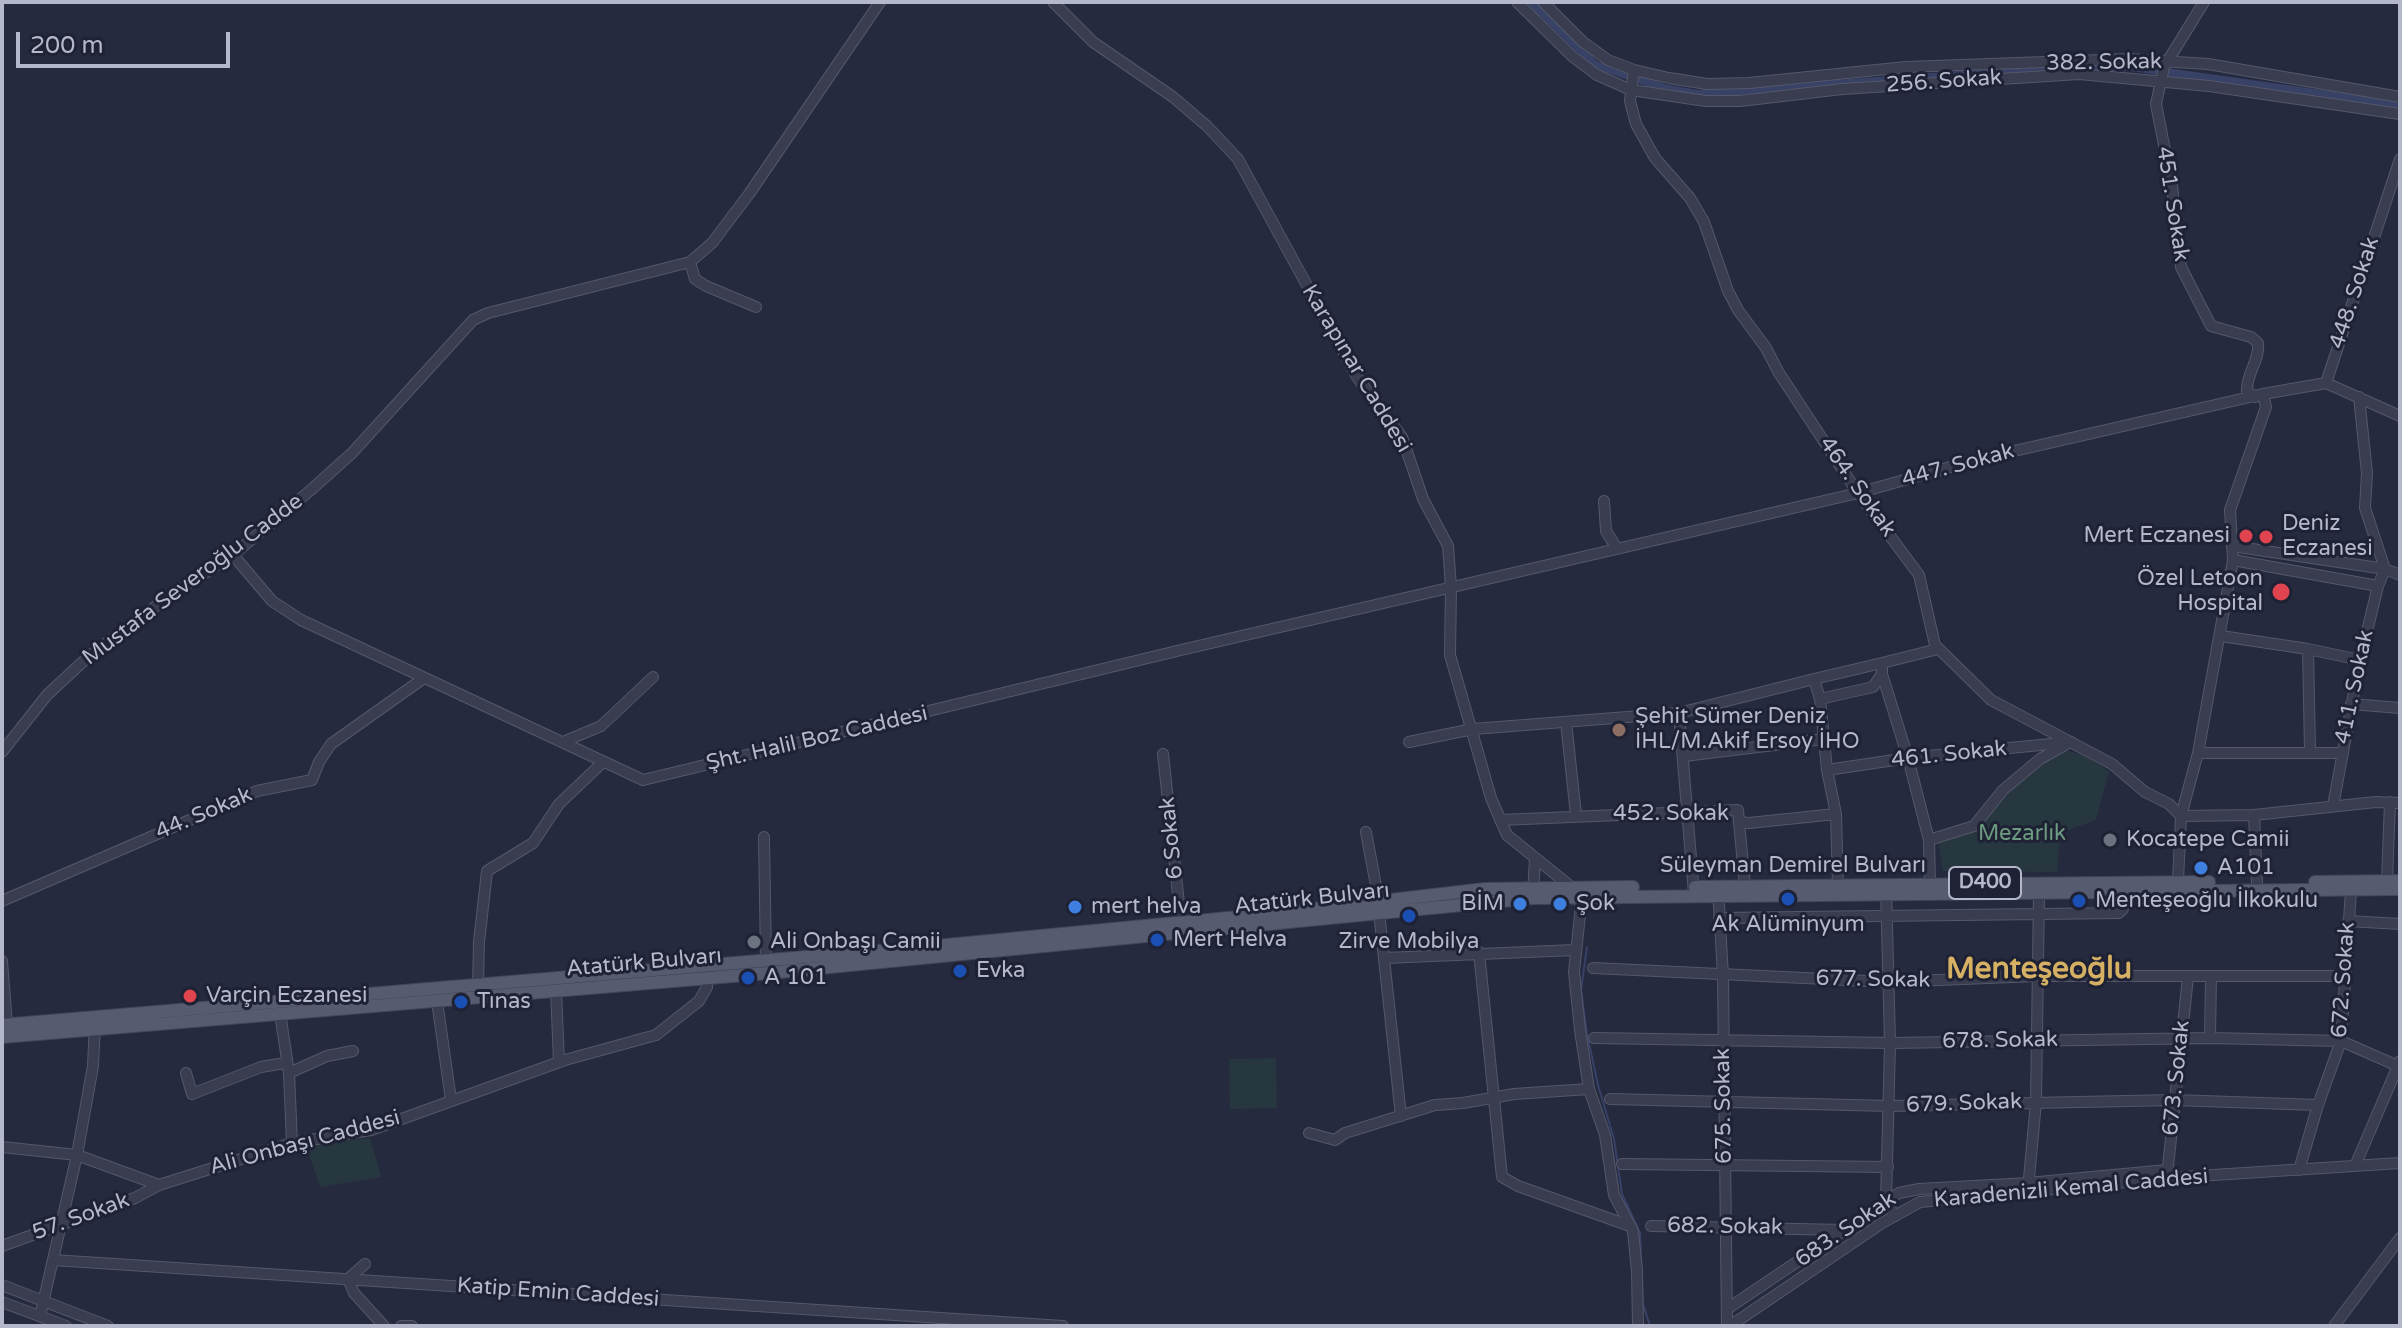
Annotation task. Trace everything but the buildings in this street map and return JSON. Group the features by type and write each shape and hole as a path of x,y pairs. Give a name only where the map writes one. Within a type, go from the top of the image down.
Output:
{"main road":[{"name":"Süleyman Demirel Bulvarı","path":"1572,891 2122,892 2347,885 2394,880"},
{"name":"Süleyman Demirel Bulvarı","path":"1718,891 1745,886 1838,886 1886,890 1930,885 2178,881 2400,889"},
{"name":"Atatürk Bulvarı","path":"4,1029 478,986 929,958 1379,907 1485,889 1572,891"},
{"name":"Atatürk Bulvarı","path":"95,1022 437,1001 708,972 766,961 1181,922 1379,907"}],"street":[{"name":"Mustafa Severoğlu Cadde","path":"2,752 47,695 89,656 278,521 352,453 473,320 488,313 690,262 712,243 749,194 880,2"},
{"name":"Karapınar Caddesi","path":"1053,2 1093,42 1196,116 1238,159 1357,377 1402,437 1423,499 1448,546 1450,655 1491,798 1507,835 1572,891"},
{"name":"256. Sokak","path":"1517,2 1573,57 1597,75 1631,86 1706,101 1740,101 1842,89 2056,73 2120,76 2163,71 2209,86 2400,114"},
{"name":"382. Sokak","path":"1543,2 1583,42 1608,60 1634,70 1707,84 1749,83 1906,67 2129,59 2163,71 2237,69 2400,97"},
{"path":"2163,71 2204,2"},
{"name":"464. Sokak","path":"1634,70 1630,101 1636,124 1655,158 1690,198 1704,222 1728,291 1738,310 1766,348 1779,373 1858,493 1919,575 1938,649"},
{"name":"451. Sokak","path":"2163,71 2156,104 2172,186 2181,267 2211,326 2251,337 2258,343 2259,350 2247,382 2247,391 2259,396"},
{"name":"448. Sokak","path":"2326,383 2400,159"},
{"path":"690,262 695,279 756,307"},
{"path":"2326,383 2400,416"},
{"name":"447. Sokak","path":"1451,587 1858,493 1975,460 2326,383"},
{"path":"2178,881 2181,816 2198,753 2233,560 2230,510 2266,407 2259,396"},
{"path":"2359,397 2367,473 2365,508 2385,569"},
{"path":"1604,501 1606,531 1616,547"},
{"path":"2232,546 2385,569 2400,575"},
{"name":"Şht. Halil Boz Caddesi","path":"233,555 272,601 301,620 643,780 1451,587"},
{"path":"2233,560 2378,586"},
{"name":"411. Sokak","path":"2333,806 2360,660 2385,569"},
{"path":"2221,636 2360,660"},
{"path":"1409,742 1473,729 1679,713 1814,679 1882,669 1938,649 1991,700 2112,764 2145,792 2169,804 2181,816 2254,815 2395,802 2394,880"},
{"path":"2308,649 2310,751"},
{"path":"1820,699 1873,687 1882,669"},
{"path":"1882,669 1929,840 1930,885"},
{"path":"563,742 601,726 653,677"},
{"name":"44. Sokak","path":"2,901 257,791 312,780 331,744 424,678"},
{"path":"1814,679 1820,699 1827,770 1836,814 1838,886"},
{"path":"2351,704 2400,708"},
{"path":"1679,713 1694,891"},
{"path":"1566,722 1576,815"},
{"path":"1684,756 1824,739"},
{"path":"1929,840 1974,826 2003,790 2040,759 2071,742"},
{"name":"461. Sokak","path":"1827,770 1908,758 2071,742"},
{"path":"2198,753 2342,753"},
{"name":"6 Sokak","path":"1163,754 1181,922"},
{"path":"478,986 479,942 487,871 533,843 559,804 603,762"},
{"name":"452. Sokak","path":"1500,820 1688,810 1738,810 1739,822 1836,814"},
{"path":"2254,815 2257,883"},
{"path":"1739,822 1745,886"},
{"path":"1366,832 1379,907 1401,1116"},
{"path":"764,837 766,961"},
{"path":"1533,892 1535,859"},
{"name":"672. Sokak","path":"2299,1170 2341,1041 2347,885"},
{"path":"1886,890 1890,1043 1886,1201 1895,1216"},
{"path":"1572,891 1581,905 1575,950 1577,1003 1589,1089 1605,1135 1614,1195 1630,1226 1637,1271 1638,1326"},
{"name":"675. Sokak","path":"1718,891 1723,976 1729,1326"},
{"path":"1719,918 2119,913 2123,909 2122,892"},
{"path":"2028,1187 2036,1102 2039,893"},
{"path":"2348,921 2400,924"},
{"path":"1385,958 1575,950"},
{"path":"1479,952 1502,1177 1630,1226"},
{"path":"2,961 4,1029"},
{"name":"677. Sokak","path":"1593,968 1889,982 2037,976 2344,976"},
{"name":"Ali Onbaşı Caddesi","path":"159,1185 292,1143 371,1130 559,1062 656,1035 699,1001 707,987 708,972"},
{"name":"673. Sokak","path":"2167,1174 2188,977"},
{"path":"2210,1038 2211,977"},
{"path":"556,990 559,1062"},
{"path":"437,1001 451,1100"},
{"path":"280,1013 292,1143"},
{"path":"42,1306 77,1155 93,1066 95,1022"},
{"name":"678. Sokak","path":"1594,1038 1890,1043 2180,1038 2341,1041 2400,1065"},
{"path":"186,1073 192,1094 261,1067 287,1068 353,1051"},
{"path":"2355,1166 2400,1065"},
{"path":"1309,1133 1335,1140 1345,1133 1435,1105 1589,1089"},
{"name":"679. Sokak","path":"1610,1099 1890,1106 2174,1100 2318,1105"},
{"path":"2,1147 77,1155 159,1185"},
{"name":"Karadenizli Kemal Caddesi","path":"2167,1174 2400,1163"},
{"path":"1622,1164 1888,1167"},
{"name":"683. Sokak","path":"1727,1309 1899,1193 1919,1189 2028,1187 2167,1174"},
{"name":"57. Sokak","path":"2,1246 135,1198 159,1185"},
{"name":"Karadenizli Kemal Caddesi","path":"1729,1326 1920,1202 2028,1187"},
{"name":"682. Sokak","path":"1651,1226 1847,1230"},
{"path":"2334,1326 2400,1238"},
{"name":"Katip Emin Caddesi","path":"53,1260 1063,1326"},
{"path":"365,1264 348,1279 354,1293 384,1326"},
{"path":"2,1285 42,1306 108,1326"},
{"path":"2,1302 42,1306 66,1326"},
{"path":"401,1326 412,1326"}],"green space":[{"name":"Mezarlık","path":"2068,751 2083,755 2109,771 2096,820 2060,833 2057,872 1943,871 1938,841 1973,832 2021,780 2052,758"},
{"path":"1276,1058 1277,1108 1230,1109 1229,1059"},
{"path":"370,1138 381,1177 320,1187 306,1145"}],"waterway":[{"path":"1531,2 1596,65 1664,88 1697,94 2015,71 2131,67 2400,105"},
{"path":"1587,947 1581,990 1587,1034 1614,1139 1622,1194 1640,1233 1643,1304 1650,1326"}],"place":[{"name":"Mert Eczanesi","path":"2246,536"},
{"name":"Deniz Eczanesi","path":"2266,537"},
{"name":"Özel Letoon Hospital","path":"2281,592"},
{"name":"Şehit Sümer Deniz İHL/M.Akif Ersoy İHO","path":"1619,730"},
{"name":"Kocatepe Camii","path":"2110,840"},
{"name":"A101","path":"2201,868"},
{"name":"Ak Alüminyum","path":"1788,899"},
{"name":"Menteşeoğlu İlkokulu","path":"2079,901"},
{"name":"BİM","path":"1520,904"},
{"name":"Şok","path":"1560,904"},
{"name":"mert helva","path":"1075,907"},
{"name":"Zirve Mobilya","path":"1409,916"},
{"name":"Mert Helva","path":"1157,940"},
{"name":"Ali Onbaşı Camii","path":"754,942"},
{"name":"Evka","path":"960,971"},
{"name":"A 101","path":"748,978"},
{"name":"Varçin Eczanesi","path":"190,996"},
{"name":"Tınas","path":"461,1002"}],"district":[{"name":"Menteşeoğlu","path":"2039,970"}]}
